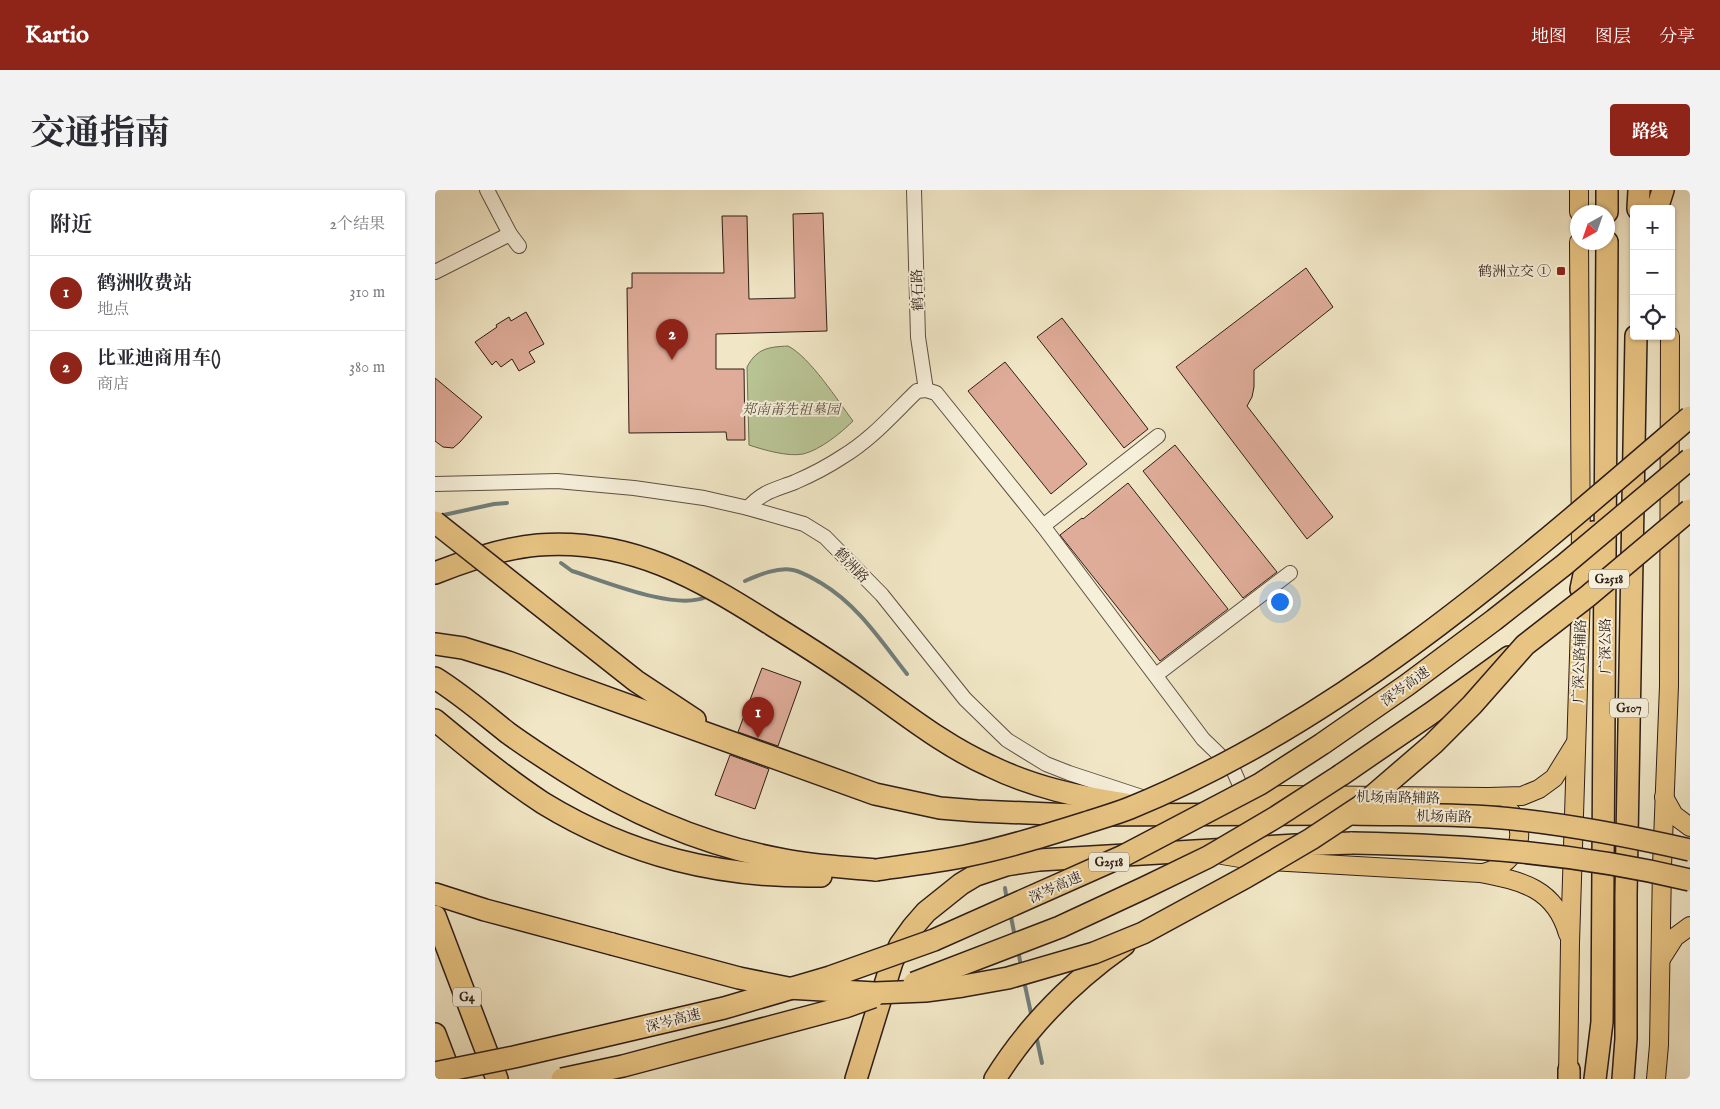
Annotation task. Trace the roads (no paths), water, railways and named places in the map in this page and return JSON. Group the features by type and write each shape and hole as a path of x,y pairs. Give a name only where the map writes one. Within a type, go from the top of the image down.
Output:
{"highway":[{"path":"1607,190 1607,205"},
{"path":"1638,205 1639,190"},
{"path":"1658,205 1663,190"},
{"name":"广深公路","path":"1595,1079 1601,1022 1607,250"},
{"name":"广深公路","path":"1623,1079 1626,1039 1626,885 1636,340"},
{"path":"435,720 474,753 544,803 622,843 661,857 743,874 784,877 824,876 876,870 969,855 1047,835 1128,808 1191,781 1245,752 1324,705 1423,636 1555,533 1690,417"},
{"name":"深岑高速","path":"435,1073 514,1058 704,1013 830,977 934,940 1123,856 1260,784 1330,739 1407,685 1502,614 1564,565 1690,459"},
{"path":"1581,589 1606,466"},
{"name":"G2518","path":"562,1079 623,1066 845,1007 948,971 1069,923 1208,857 1276,817 1430,714 1525,645 1588,596 1690,510"},
{"path":"435,522 636,681 683,714 731,743"},
{"path":"435,573 486,555 538,545 599,547 632,554 662,564 721,592 840,668 932,733 988,766 1041,786 1071,794 1125,804 1195,813"},
{"path":"435,644 463,648 507,662 875,794 940,808 977,811 1074,814 1195,813"},
{"path":"995,1079 1019,1044 1067,992 1097,965 1143,933 1311,840 1361,806 1433,744 1472,705 1525,645"},
{"path":"435,678 456,691 509,733 565,772 626,806 669,827 707,841 785,860 876,870"},
{"name":"机场南路","path":"1195,813 1489,817 1594,830 1645,839 1690,850"},
{"name":"机场南路","path":"856,1079 884,986 900,945 913,926 926,912 961,884 991,869 1039,860 1296,845 1431,844 1531,852 1595,860 1690,880"},
{"path":"435,894 485,910 739,978 789,988 833,992 925,991 1008,978 1094,953 1143,933"},
{"name":"G4","path":"435,916 497,1079"},
{"path":"435,1034 452,1079"}],"main road":[{"path":"1579,190 1579,205"},
{"path":"1669,190 1669,205"},
{"name":"广深公路辅路","path":"1569,1076 1570,943 1581,589 1579,250"},
{"path":"1656,1079 1659,1045 1669,676 1670,340"},
{"name":"机场南路辅路","path":"1195,813 1247,799 1283,796 1488,798 1522,796 1547,784 1557,774 1576,741"},
{"path":"1665,797 1674,815 1690,827"},
{"path":"1480,873 1493,871 1502,866 1509,860 1518,842 1518,827 1512,814 1501,803 1488,798"},
{"path":"1199,852 1253,860 1480,873 1515,880 1531,887 1547,898 1564,921 1570,943"},
{"path":"1661,959 1675,938 1690,926"}],"street":[{"path":"487,190 510,234 519,246"},
{"name":"鹤石路","path":"914,190 918,337 925,390"},
{"path":"435,272 510,234"},
{"path":"749,508 757,498 766,492 803,478 844,456 872,435 917,391 925,390 936,393 1043,526 1203,739 1232,766 1247,799"},
{"path":"1043,526 1159,436"},
{"name":"鹤洲路","path":"435,484 557,481 634,488 703,498 749,508 804,524 825,537 882,595 965,699 1007,740 1034,758 1069,774 1109,788 1195,813"},
{"path":"1156,675 1291,573"}],"waterway":[{"path":"439,516 507,503"},
{"path":"561,563 572,571 658,598 693,600 706,597"},
{"path":"745,581 768,572 787,569 800,572 821,583 858,613 907,674"},
{"path":"1005,888 1007,901"},
{"path":"1010,912 1015,937"},
{"path":"1018,949 1021,967"},
{"path":"1024,981 1032,1018"},
{"path":"1036,1035 1042,1063"}],"place":[{"name":"鹤洲立交 ①","path":"1561,271"},
{"name":"比亚迪商用车()","path":"672,360"},
{"name":"鹤洲收费站","path":"758,738"}],"park label":[{"name":"郑南莆先祖墓园","path":"791,409"}]}
